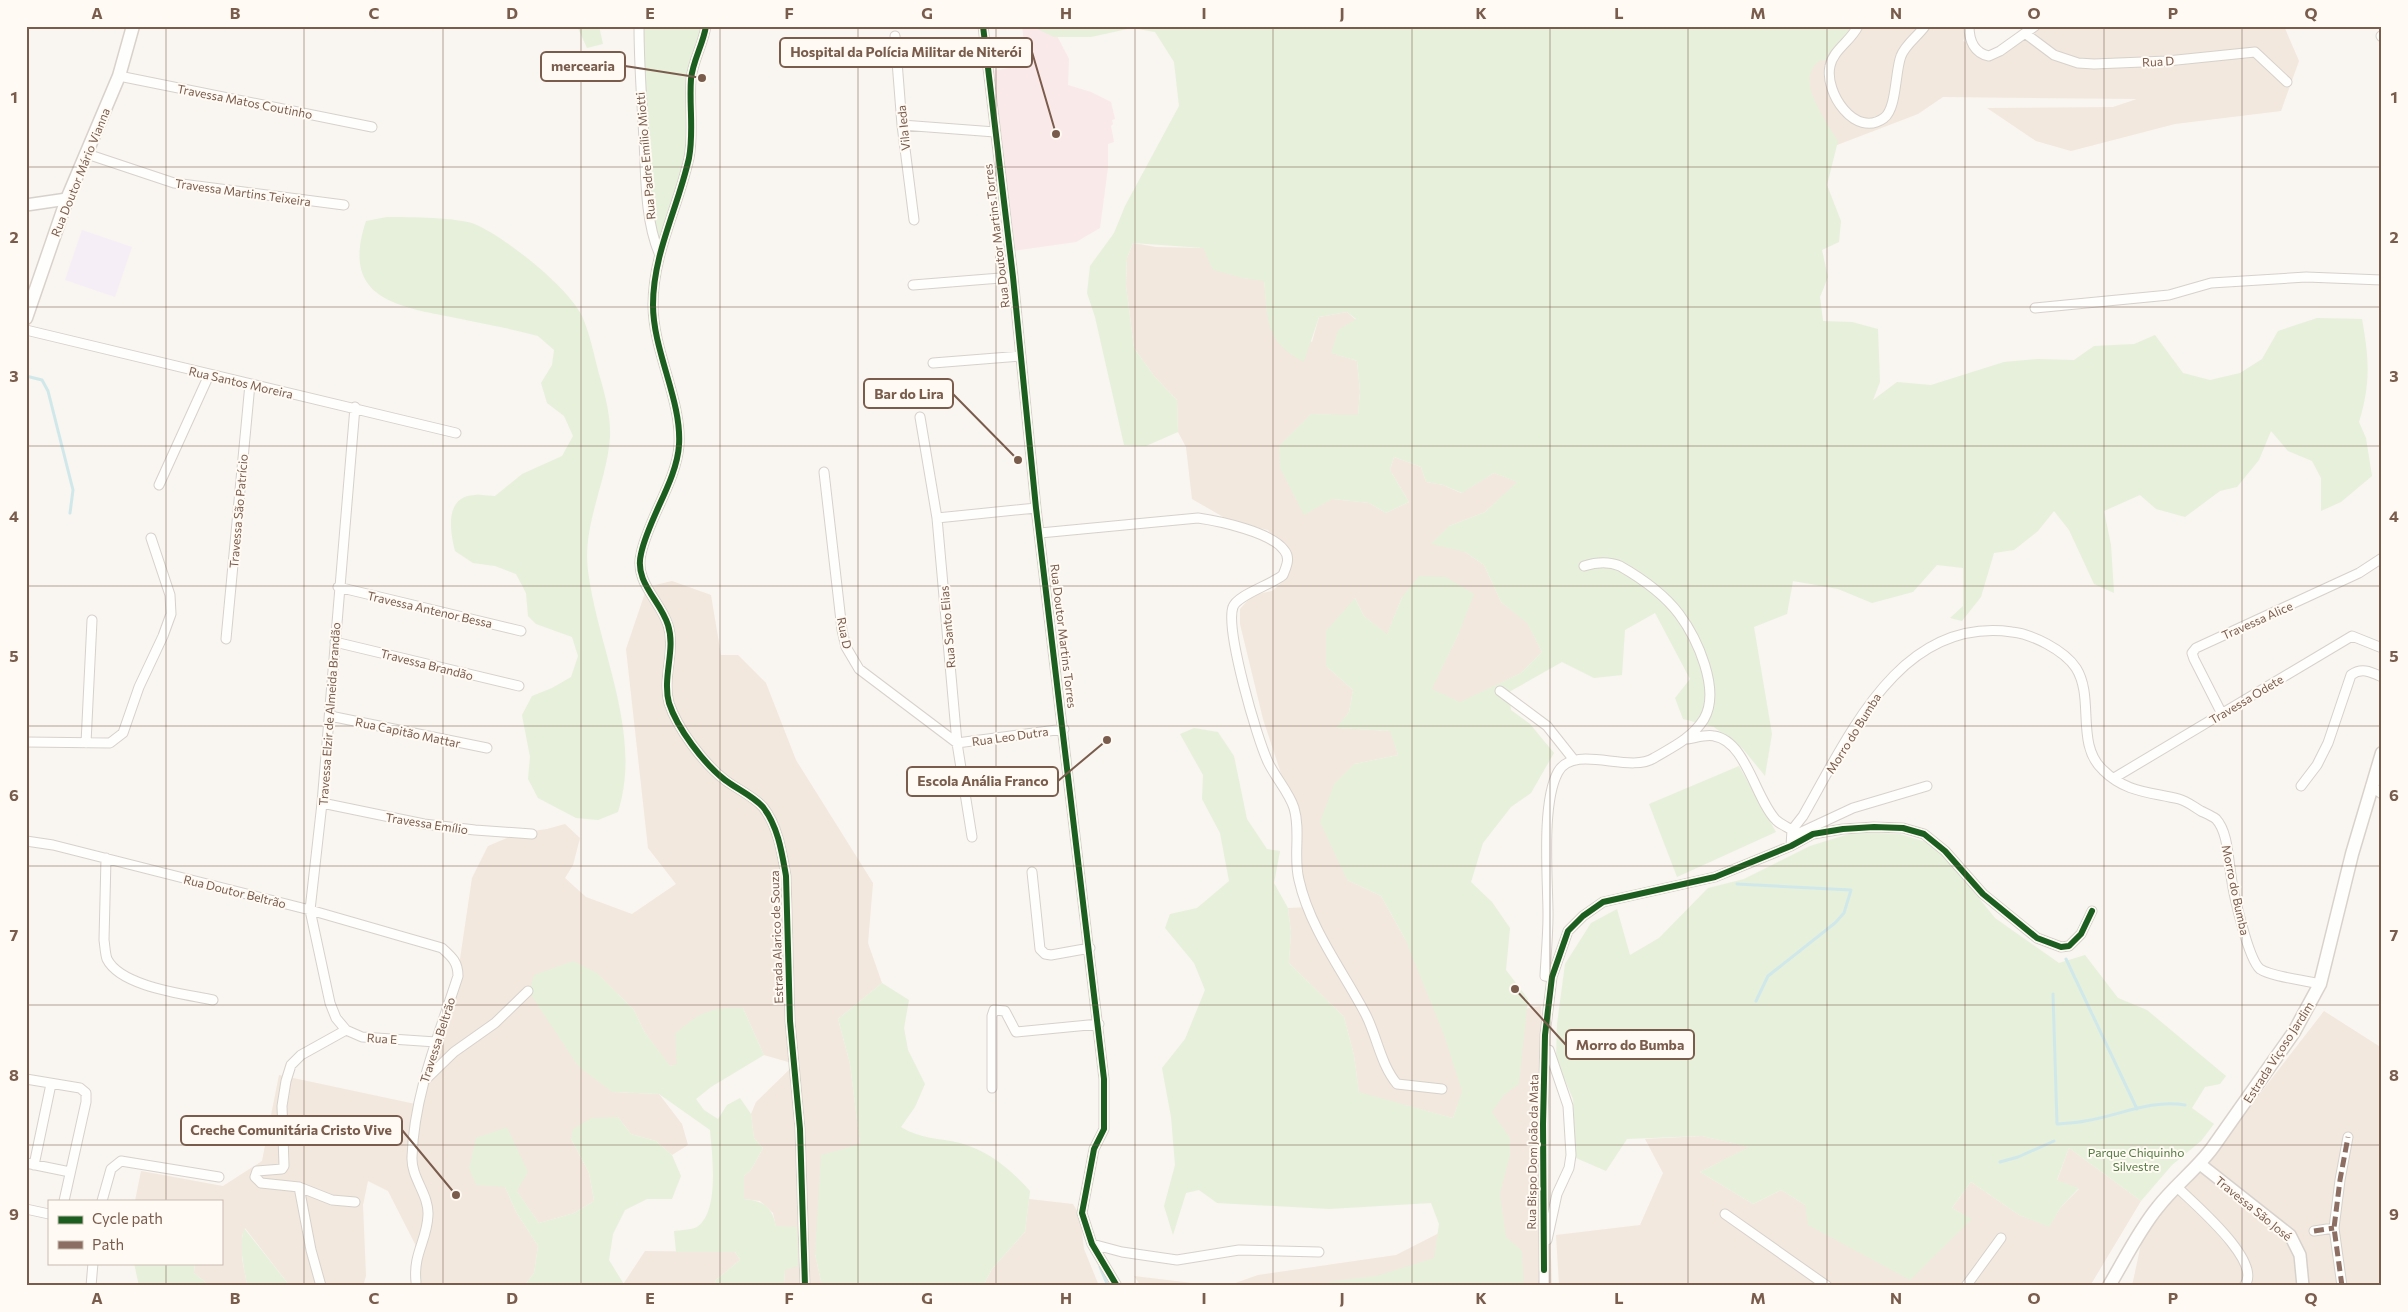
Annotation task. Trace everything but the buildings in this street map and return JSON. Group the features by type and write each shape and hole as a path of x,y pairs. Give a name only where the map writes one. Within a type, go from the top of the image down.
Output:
{"main road":[{"name":"Rua Doutor Mário Vianna","path":"27,314 67,199 119,76 133,26"},
{"name":"Estrada Viçoso Jardim","path":"2109,1286 2148,1219 2200,1164 2294,1032 2320,984 2371,786 2382,753"}],"street":[{"name":"Rua Padre Emílio Miotti","path":"639,26 639,72 647,195 653,238 659,254"},
{"name":"Estrada Alarico de Souza","path":"706,26 694,62 691,80 689,155 659,254 653,298 654,322 676,415 679,447 643,545 640,571 644,583 668,623 670,643 666,682 674,716 706,763 764,808 770,818 781,848 786,876 790,1020 800,1129 805,1286"},
{"name":"Rua Doutor Martins Torres","path":"983,26 1013,277 1036,508 1099,1024 1106,1108 1102,1135 1094,1149 1082,1213 1092,1244 1117,1286"},
{"path":"1858,26 1834,57 1829,73 1840,104 1852,118 1864,122 1876,122 1885,117 1892,103 1901,56 1925,26"},
{"path":"1969,26 1974,47 1989,56 2000,51 2035,26"},
{"name":"Rua D","path":"2026,34 2054,55 2078,63 2167,61 2255,52 2287,82"},
{"name":"Vila Ieda","path":"895,36 902,125 914,220"},
{"name":"Travessa Matos Coutinho","path":"119,76 372,126"},
{"path":"902,125 995,132"},
{"name":"Travessa Martins Teixeira","path":"87,154 174,183 344,205"},
{"path":"26,205 67,199"},
{"path":"913,286 1013,277"},
{"path":"2035,308 2169,295 2211,283 2306,277 2382,280"},
{"name":"Rua Santos Moreira","path":"26,330 456,433"},
{"path":"933,363 1021,356"},
{"path":"159,485 209,374"},
{"name":"Travessa São Patrício","path":"226,639 250,384"},
{"name":"Travessa Elzir de Almeida Brandão","path":"346,1030 336,1018 330,1002 310,910 330,716 338,588 355,408"},
{"name":"Rua Santo Elias","path":"920,417 937,518 957,743 972,837"},
{"name":"Rua D","path":"824,472 842,630 848,653 859,669 957,743"},
{"path":"937,518 1036,508"},
{"path":"1040,533 1186,517 1217,521 1263,536 1284,550 1288,558 1283,575 1238,599 1233,606 1232,628 1258,734 1268,761 1294,807 1298,879 1328,950 1348,982 1374,1034 1389,1074 1397,1084 1442,1089"},
{"path":"26,742 105,744 115,741 122,733 139,688 169,622 170,596 151,538"},
{"name":"Travessa Alice","path":"2222,714 2194,659 2192,653 2196,648 2359,573 2382,558"},
{"path":"1584,566 1597,562 1612,562 1620,566 1655,591 1679,614 1700,656 1711,690 1711,702 1705,717 1687,739"},
{"name":"Travessa Antenor Bessa","path":"338,588 521,631"},
{"path":"86,743 92,620"},
{"name":"Morro do Bumba","path":"1791,846 1793,833 1869,704 1888,680 1912,659 1939,642 1971,630 1989,628 2019,632 2065,656 2076,668 2081,681 2089,746 2094,760 2114,778 2148,794 2180,799 2216,819 2226,844 2233,890 2255,963 2267,972 2320,984"},
{"name":"Travessa Odete","path":"2114,778 2352,636 2382,648"},
{"name":"Travessa Brandão","path":"334,642 518,686"},
{"path":"2300,786 2317,765 2328,743 2351,675 2363,670 2382,677"},
{"path":"1500,691 1547,726 1574,760"},
{"name":"Rua Capitão Mattar","path":"330,716 487,748"},
{"name":"Rua Leo Dutra","path":"957,743 1064,729"},
{"path":"1552,977 1546,976 1548,820 1558,772 1574,760 1605,760 1623,764 1641,764 1687,739 1712,735 1725,740 1740,756 1769,811 1777,822 1793,833 1853,808 1927,786"},
{"path":"2371,786 2382,794"},
{"name":"Travessa Emílio","path":"322,804 424,824 532,834"},
{"path":"1545,1036 1552,977 1568,931 1583,916 1603,902 1715,877 1791,846 1813,834 1843,829 1874,827 1903,828 1924,834 1945,851 1983,894 2002,912 2037,938 2061,947 2069,946 2081,934 2092,911"},
{"name":"Rua Doutor Beltrão","path":"26,841 53,845 310,910 442,948"},
{"path":"106,858 104,940 105,952 110,963 130,979 213,1000"},
{"path":"1032,872 1040,949 1045,954 1051,955 1090,948"},
{"name":"Travessa Beltrão","path":"416,1282 416,1256 428,1218 428,1205 413,1168 412,1159 423,1081 458,976 457,965 442,948"},
{"path":"423,1081 454,1052 495,1024 528,991"},
{"path":"992,1088 992,1016 994,1010 1006,1011 1016,1032 1099,1024"},
{"path":"346,1030 301,1055 291,1065 282,1106 284,1166 282,1169 257,1171 256,1177 262,1183 299,1187 332,1200 355,1202"},
{"name":"Rua E","path":"346,1030 362,1037 436,1042"},
{"name":"Rua Bispo Dom João da Mata","path":"1544,1286 1542,1224 1545,1036"},
{"name":"Rua Bispo Dom João da Mata","path":"1544,1270 1550,1221 1557,1194 1569,1168 1571,1155 1568,1106 1550,1060 1545,1036"},
{"path":"26,1079 84,1090 86,1097 64,1200"},
{"path":"51,1084 30,1164 70,1172"},
{"path":"2342,1286 2334,1228 2348,1137"},
{"path":"102,1200 111,1168 121,1161 219,1177"},
{"name":"Travessa São José","path":"2200,1164 2290,1235 2300,1255 2302,1286"},
{"path":"299,1187 311,1250 321,1286"},
{"path":"2177,1187 2215,1225 2241,1255 2249,1275 2248,1281 2244,1286"},
{"path":"26,1209 48,1214"},
{"path":"1725,1214 1826,1286"},
{"path":"2314,1231 2334,1228"},
{"path":"1966,1286 2001,1238"},
{"path":"1092,1244 1130,1254 1177,1260 1239,1250 1319,1252"},
{"path":"91,1286 93,1264"}],"shaded area":[{"path":"1022,26 1037,26 1055,32 1069,59 1068,85 1091,92 1111,102 1115,119 1112,120 1113,124 1111,126 1114,142 1108,144 1108,167 1100,228 1076,242 1013,251 992,71 1027,65"},
{"path":"1813,26 1969,26 1963,41 1994,54 2011,42 2038,36 2025,26 2284,26 2299,61 2281,111 2175,124 2071,151 2036,141 1987,108 2113,107 2137,99 1943,97 1918,114 1824,150 1798,52"},
{"path":"82,230 132,247 115,297 65,280"},
{"path":"1133,243 1156,247 1204,248 1242,278 1264,280 1267,312 1312,342 1319,317 1347,312 1356,320 1332,353 1357,361 1360,391 1358,416 1311,414 1332,499 1369,503 1386,513 1409,502 1390,470 1394,457 1421,467 1426,482 1443,485 1461,493 1494,473 1518,482 1485,512 1449,526 1465,552 1484,565 1501,602 1527,622 1542,652 1521,673 1460,703 1431,689 1459,633 1402,597 1387,635 1364,616 1355,598 1326,666 1353,690 1349,712 1337,728 1391,731 1398,755 1354,764 1347,880 1381,896 1405,939 1489,1015 1541,1006 1552,1283 1559,1285 1556,1235 1640,1225 1663,1173 1645,1139 1702,1136 1750,1147 1700,1172 1753,1204 1781,1190 1805,1205 1971,1219 1952,1208 1971,1182 2019,1215 2049,1226 2061,1207 2079,1189 2057,1181 2069,1148 2141,1201 2090,1286 1227,1286 1258,1275 1396,1255 1445,1230 1458,1104 1453,1118 1359,1093 1354,1055 1344,1017 1289,963 1291,932 1288,908 1310,907 1300,870 1297,822 1263,719 1240,624 1240,609 1248,600 1258,594 1272,591 1285,580 1282,550 1268,530 1232,522 1192,499 1186,447 1178,432 1177,400 1155,377 1134,348 1126,285 1127,258"},
{"path":"672,581 711,595 721,655 738,655 766,683 796,760 873,883 868,943 882,983 838,1019 850,1064 860,1144 815,1254 822,1286 784,1286 785,1269 773,1213 760,1201 744,1199 744,1176 751,1170 763,1148 754,1138 751,1114 756,1102 795,1064 764,1055 743,1008 677,1065 669,1066 644,1031 634,1010 618,994 612,1092 659,1094 682,1124 688,1145 672,1155 656,1141 631,1134 618,1117 571,1139 589,1173 594,1201 574,1213 539,1223 516,1190 505,1187 516,1212 538,1246 534,1273 524,1286 419,1286 415,1244 388,1191 368,1181 363,1205 366,1276 363,1286 290,1286 245,1228 242,1236 242,1259 247,1284 210,1286 194,1273 195,1264 222,1264 222,1200 135,1200 141,1171 223,1186 262,1161 279,1075 420,1105 425,1099 436,1037 460,959 472,878 488,846 519,833 565,824 580,838 573,865 565,878 586,897 632,914 676,884 648,848 626,649 647,587"},
{"path":"2324,1011 2382,1048 2382,1286 2132,1286 2144,1230 2201,1170"},
{"path":"1029,1199 1073,1204 1080,1216 1084,1249 1099,1286 983,1286 992,1269 1025,1232"},
{"path":"645,1251 735,1252 740,1260 716,1280 713,1286 625,1286 624,1283"},
{"path":"1134,1276 1217,1286 1141,1286"}],"green space":[{"path":"577,26 599,26 603,44 587,48"},
{"path":"639,26 706,26 694,62 690,148 659,254 653,238"},
{"path":"1036,26 1847,26 1849,35 1832,59 1819,61 1813,67 1810,78 1813,96 1838,141 1827,185 1841,221 1839,242 1822,250 1828,277 1820,297 1823,321 1852,322 1878,329 1880,382 1873,400 1897,382 1931,385 2004,362 2038,359 2074,360 2094,346 2134,344 2155,335 2183,373 2210,380 2240,373 2262,359 2278,331 2317,318 2362,319 2368,370 2366,395 2359,422 2366,438 2372,476 2341,502 2321,511 2321,478 2312,461 2288,451 2271,431 2259,460 2237,487 2220,491 2185,517 2156,509 2140,495 2104,511 2111,545 2114,593 2094,584 2069,530 2054,511 2038,531 2014,550 1994,553 1981,597 1962,621 1950,618 1963,606 1963,568 1937,565 1913,592 1872,603 1838,589 1793,581 1787,614 1754,627 1772,734 1765,776 1743,749 1714,727 1683,719 1675,698 1690,679 1655,613 1625,630 1622,675 1594,678 1562,662 1509,692 1511,710 1530,724 1554,753 1531,793 1511,807 1483,843 1471,882 1492,902 1510,928 1506,970 1528,999 1519,1084 1504,1095 1492,1112 1510,1138 1510,1155 1500,1194 1506,1237 1522,1251 1524,1286 1322,1286 1328,1282 1376,1276 1434,1258 1439,1224 1431,1203 1329,1209 1217,1203 1199,1190 1186,1193 1173,1235 1164,1206 1175,1165 1171,1117 1162,1068 1185,1039 1205,990 1194,963 1165,928 1170,914 1197,908 1229,881 1220,833 1202,799 1203,775 1180,734 1194,728 1218,732 1234,756 1247,819 1267,849 1280,851 1274,883 1288,908 1291,932 1289,963 1344,1017 1354,1055 1359,1092 1453,1118 1462,1091 1444,1035 1405,939 1381,896 1347,880 1320,822 1334,784 1354,764 1398,755 1390,731 1336,728 1349,712 1353,690 1326,666 1326,631 1355,598 1364,616 1387,634 1402,597 1419,576 1446,577 1474,594 1459,633 1432,689 1460,702 1521,673 1542,652 1527,623 1501,602 1484,565 1465,552 1431,544 1449,526 1485,512 1517,482 1494,473 1462,493 1443,485 1426,482 1421,467 1394,457 1390,470 1409,502 1386,513 1369,503 1332,499 1304,515 1280,468 1279,446 1311,414 1358,415 1360,391 1357,361 1331,353 1338,330 1356,319 1347,312 1319,317 1304,362 1281,346 1270,329 1264,281 1242,278 1213,270 1203,248 1133,243 1127,258 1126,285 1134,348 1155,377 1177,400 1178,432 1146,446 1124,445 1095,317 1087,293 1090,266 1114,233 1125,206 1179,106 1174,62 1155,32 1132,28 1091,37 1054,37 1037,29"},
{"path":"387,217 458,220 477,225 490,232 535,264 563,291 582,316 587,330 609,414 610,429 608,454 588,537 588,571 593,601 616,691 625,752 624,782 618,812 598,820 576,818 538,798 528,779 530,757 522,715 532,696 552,688 571,677 578,656 572,637 536,624 528,616 526,593 516,574 495,566 473,563 455,551 451,525 454,508 458,501 475,495 495,496 522,474 562,456 573,436 564,416 547,403 541,383 552,365 554,350 538,336 409,308 392,302 377,293 366,281 360,266 360,246 366,221"},
{"path":"1739,766 1776,832 1677,877 1649,804"},
{"name":"Parque Chiquinho Silvestre","path":"1855,832 1900,834 1936,845 1995,918 2059,963 2085,955 2118,998 2147,1010 2226,1076 2220,1084 2205,1087 2192,1108 2214,1124 2201,1141 2172,1165 2141,1201 2069,1148 2057,1180 2079,1188 2061,1207 2049,1227 2019,1215 1971,1182 1952,1208 1972,1219 1910,1280 1808,1225 1805,1205 1781,1190 1753,1204 1700,1172 1749,1147 1702,1136 1627,1139 1606,1171 1576,1158 1573,1099 1556,1060 1557,1024 1565,964 1591,923 1617,909 1630,955 1659,938 1708,888 1744,879 1810,846"},
{"path":"573,961 597,973 634,1010 644,1031 670,1066 677,1064 675,1034 683,1027 706,1012 722,1008 743,1008 764,1055 711,1087 696,1099 704,1110 718,1119 727,1105 740,1098 751,1114 754,1138 763,1148 751,1170 744,1176 744,1199 757,1201 766,1206 772,1214 776,1226 797,1227 798,1266 785,1270 784,1286 713,1286 716,1280 740,1260 735,1252 676,1252 674,1231 697,1227 704,1219 709,1208 713,1182 710,1130 659,1094 612,1092 578,1066 529,992 534,975"},
{"path":"882,983 909,1000 904,1028 908,1050 925,1084 915,1107 901,1127 922,1136 971,1146 1007,1168 1030,1191 1025,1232 992,1269 983,1286 822,1286 815,1254 821,1155 860,1144 850,1064 838,1019"},
{"path":"618,1117 631,1134 656,1141 672,1155 681,1176 672,1199 647,1199 625,1210 613,1234 609,1260 625,1286 524,1286 534,1273 538,1246 516,1212 505,1187 476,1185 469,1168 476,1138 507,1127 528,1172 517,1191 539,1223 574,1213 594,1201 589,1173 571,1139 573,1129 591,1118"},
{"path":"244,1228 290,1286 238,1286 247,1284 242,1249"},
{"path":"134,1264 195,1264 194,1273 210,1286 139,1286"}],"waterway":[{"path":"26,376 42,380 48,391 73,490 70,513"},
{"path":"1737,884 1851,890 1844,913 1835,923 1768,976 1756,1001"},
{"path":"2066,959 2137,1109"},
{"path":"2053,994 2057,1124 2097,1119 2160,1104 2185,1105"},
{"path":"2000,1162 2018,1157 2054,1141"},
{"path":"1100,1267 1108,1286"}],"marked path":[{"path":"2342,1286 2334,1228 2348,1137"},
{"path":"2314,1231 2334,1228"}],"cycle path":[{"path":"706,26 691,79 689,158 661,249 654,286 654,322 676,411 679,445 673,472 650,527 641,554 640,564 644,582 664,616 670,634 671,644 667,693 673,713 692,745 709,765 725,780 763,807 776,831 781,849 786,876 790,1021 800,1129 805,1286"},
{"path":"983,26 1013,277 1036,508 1104,1079 1104,1129 1094,1149 1082,1213 1092,1244 1117,1286"},
{"path":"1544,1270 1543,1124 1545,1035 1552,977 1568,931 1583,916 1603,902 1715,877 1791,846 1813,834 1843,829 1874,827 1903,828 1924,834 1945,851 1983,894 2037,938 2061,947 2069,946 2081,934 2092,911"}],"place":[{"name":"mercearia","path":"702,78"},
{"name":"Hospital da Polícia Militar de Niterói","path":"1056,134"},
{"name":"Bar do Lira","path":"1018,460"},
{"name":"Escola Anália Franco","path":"1107,740"},
{"name":"Morro do Bumba","path":"1515,989"},
{"name":"Creche Comunitária Cristo Vive","path":"456,1195"}]}
